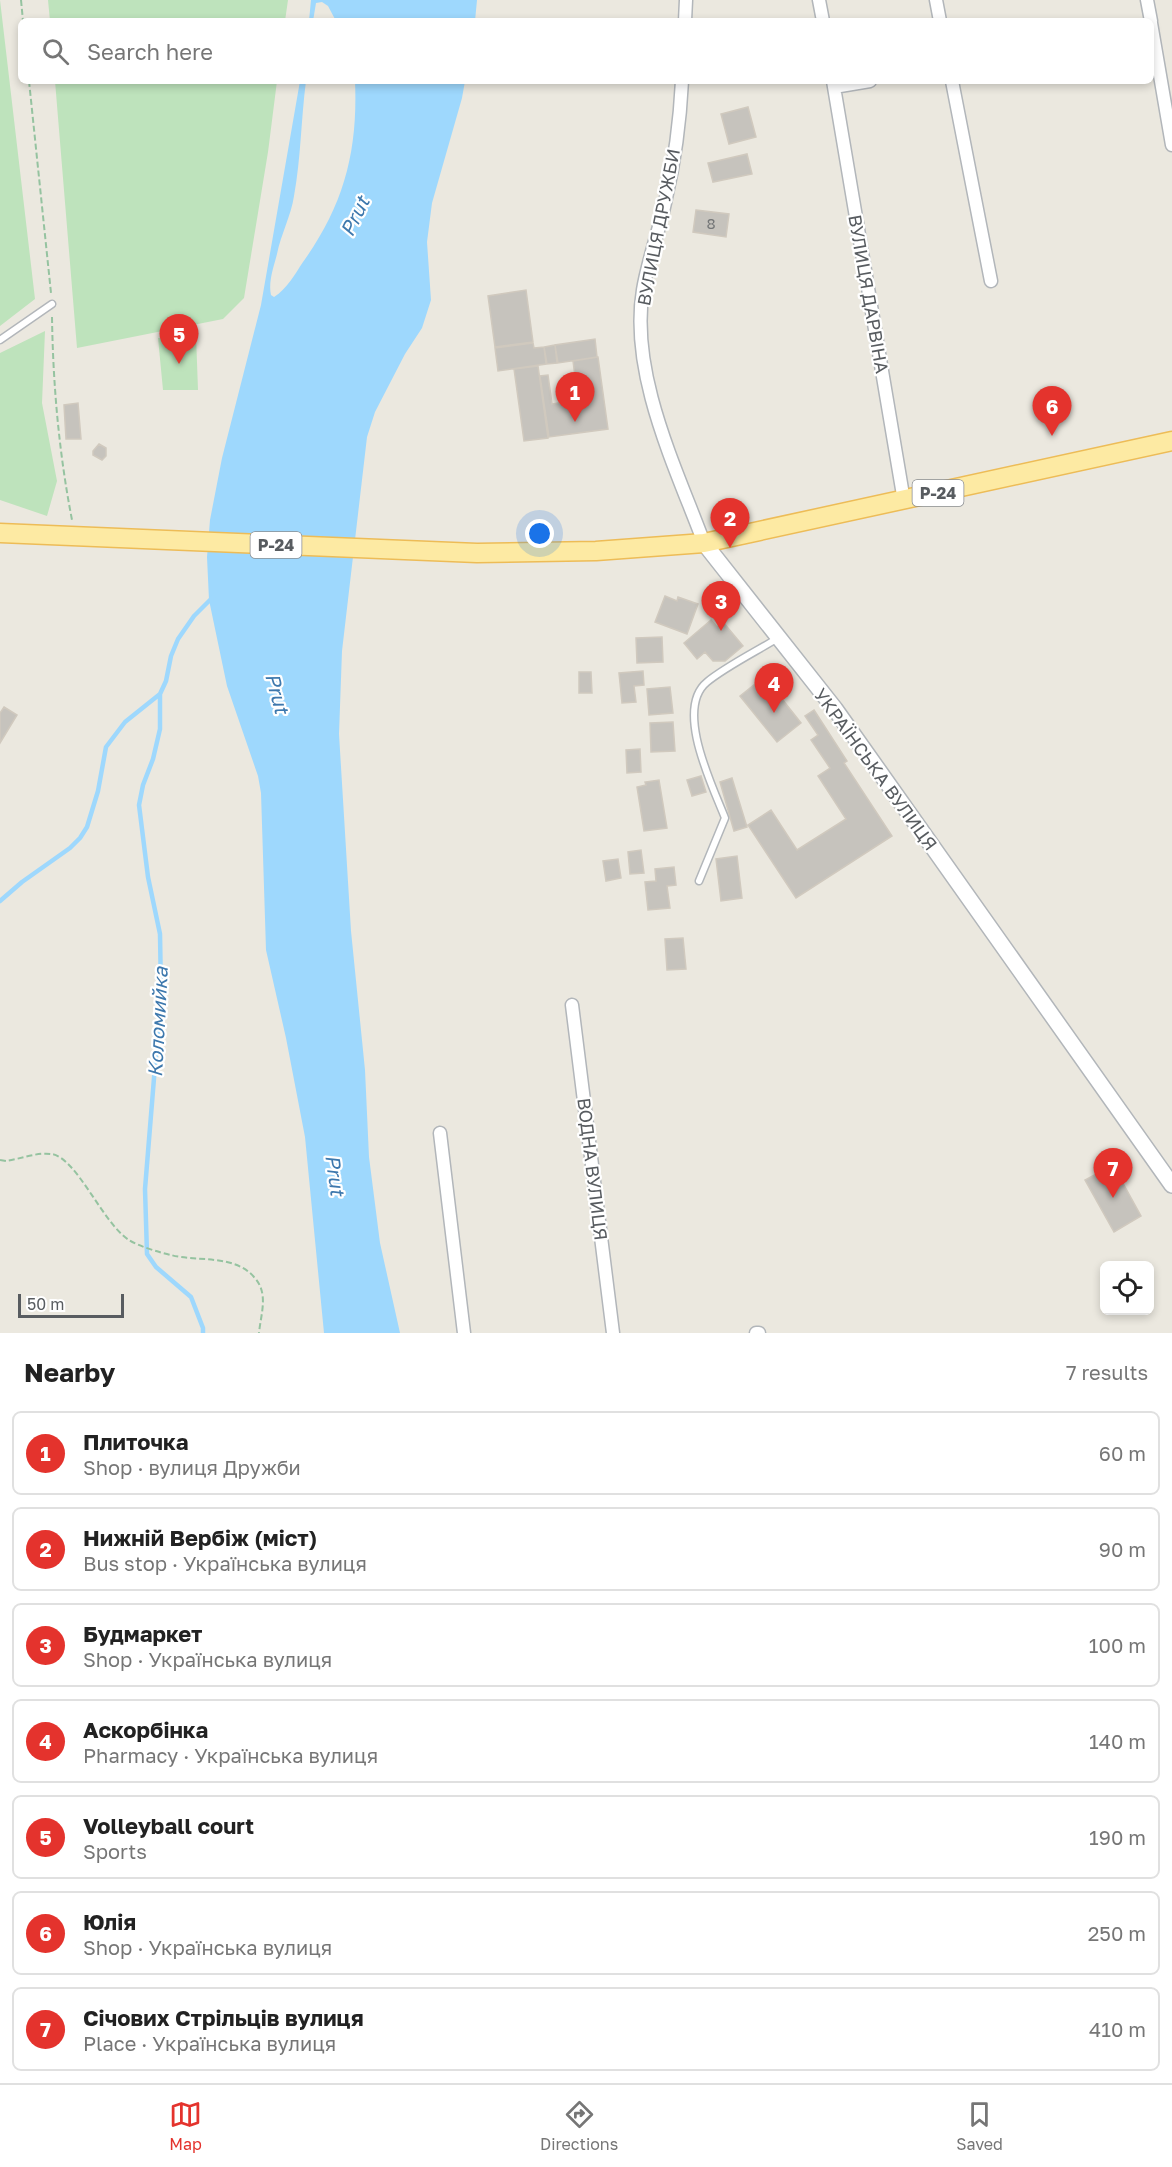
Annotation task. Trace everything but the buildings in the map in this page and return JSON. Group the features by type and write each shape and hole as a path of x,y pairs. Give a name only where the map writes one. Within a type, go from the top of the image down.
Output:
{"main road":[{"name":"Р-24","path":"0,533 477,553 596,551 704,543 1172,441"}],"street":[{"path":"685,18 686,0"},
{"path":"819,0 822,18"},
{"path":"936,0 939,18"},
{"path":"1147,0 1150,18"},
{"path":"1154,40 1172,146"},
{"name":"ВУЛИЦЯ ДРУЖБИ","path":"682,84 667,197 643,291 641,345 658,423 704,543"},
{"name":"ВУЛИЦЯ ДАРВІНА","path":"834,84 904,501"},
{"path":"953,84 991,281"},
{"name":"УКРАЇНСЬКА ВУЛИЦЯ","path":"704,543 835,709 1172,1185"},
{"name":"ВОДНА ВУЛИЦЯ","path":"572,1005 613,1333"},
{"path":"440,1133 464,1333"}],"lane":[{"path":"0,340 52,304"},
{"path":"699,880 725,818 697,747 694,726 697,696 705,683 779,638"}],"path":[{"path":"21,0 23,18"},
{"path":"29,84 52,304 53,375 65,485 76,537"},
{"path":"0,1160 6,1161 49,1153 60,1155 73,1168 112,1225 129,1241 173,1256 198,1257 233,1264 252,1275 264,1296 259,1333"}],"green space":[{"path":"0,0 35,299 0,326"},
{"path":"48,0 288,0 285,18 50,18"},
{"path":"55,84 277,84 244,298 223,319 77,348"},
{"path":"45,331 42,403 57,481 47,516 0,500 0,353"},
{"path":"196,335 198,390 163,390 158,338"}],"water":[{"path":"311,0 477,0 475,18 334,18 328,6 322,2 316,3 314,18 309,18"},
{"name":"Prut","path":"299,84 306,84 298,167 293,203 272,274 270,290 274,297 290,281 317,241 338,198 351,154 355,84 464,84 432,203 427,242 431,300 422,328 405,354 375,412 367,437 342,651 339,734 351,931 365,1070 369,1157 380,1243 400,1333 324,1333 305,1137 266,950 261,793 258,776 227,686 209,600 207,557 210,520 222,458 261,305"}],"waterway":[{"path":"0,901 80,838 87,827 98,791 106,747 125,722 160,694 178,639 194,616 214,596"},
{"name":"Коломийка","path":"160,694 160,729 139,805 148,877 160,934 161,992 145,1189 147,1254 156,1267 191,1297 203,1333"}],"place":[{"name":"Volleyball court","path":"179,364"},
{"name":"Плиточка","path":"575,422"},
{"name":"Юлія","path":"1052,436"},
{"name":"Нижній Вербіж (міст)","path":"730,548"},
{"name":"Будмаркет","path":"721,631"},
{"name":"Аскорбінка","path":"774,713"},
{"name":"Січових Стрільців вулиця","path":"1113,1198"}]}
